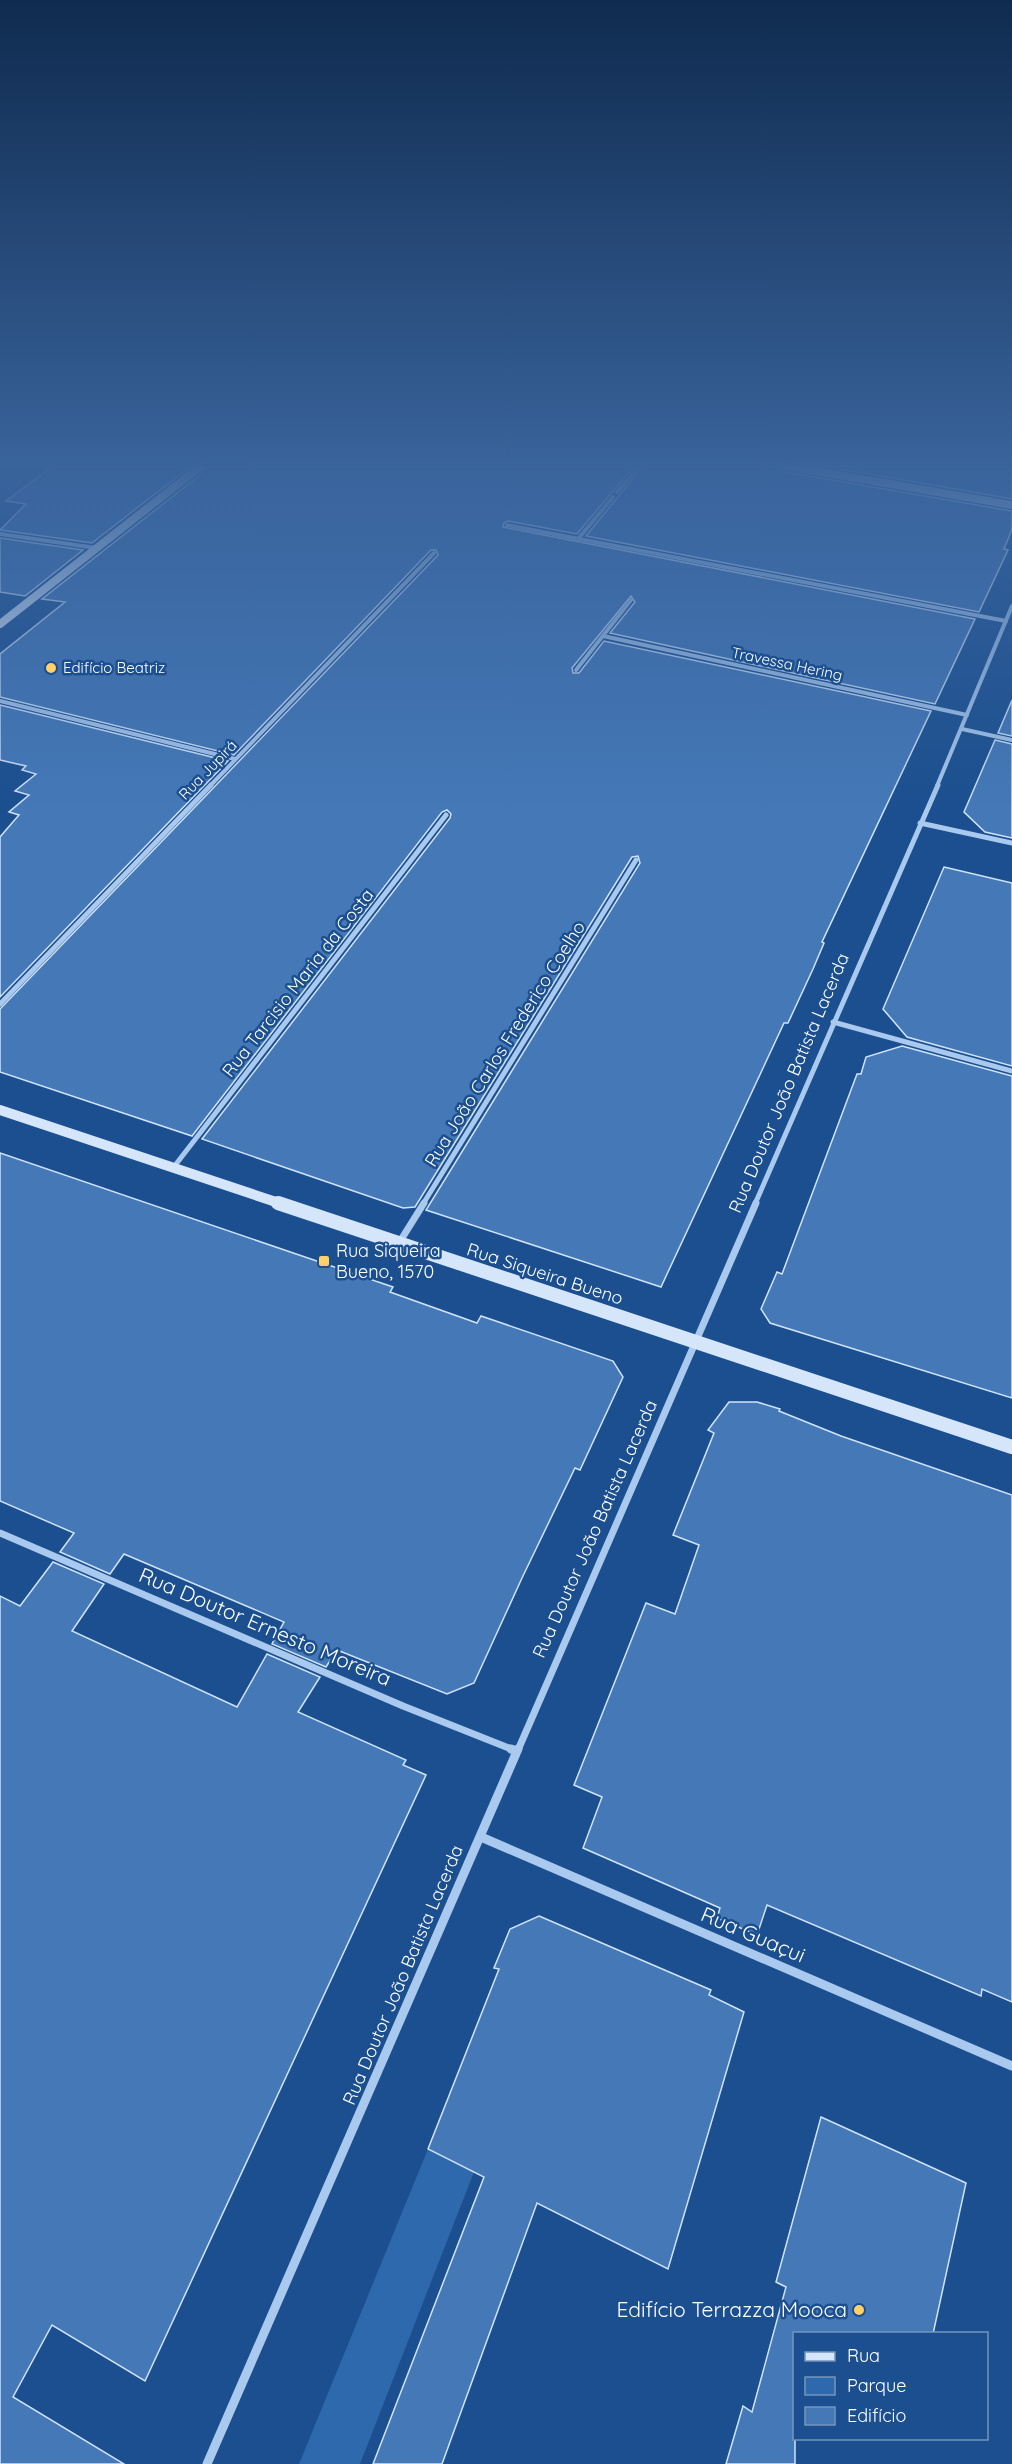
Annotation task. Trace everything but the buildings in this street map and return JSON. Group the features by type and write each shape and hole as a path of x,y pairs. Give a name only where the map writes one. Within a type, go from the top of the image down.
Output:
{"main road":[{"path":"0,624 54,581"},
{"name":"Rua Siqueira Bueno","path":"0,1110 1012,1447"}],"street":[{"name":"Rua Jupirá","path":"0,1004 407,581"},
{"path":"797,581 1006,621"},
{"path":"576,670 631,600"},
{"name":"Rua Doutor João Batista Lacerda","path":"207,2464 962,729 1012,606"},
{"name":"Travessa Hering","path":"603,636 967,715"},
{"path":"0,702 235,759"},
{"path":"962,729 1012,740"},
{"name":"Rua Tarcisio Maria da Costa","path":"173,1168 446,815"},
{"path":"920,823 1012,843"},
{"name":"Rua João Carlos Frederico Coelho","path":"399,1244 636,860"},
{"path":"833,1022 1012,1071"},
{"name":"Rua Doutor Ernesto Moreira","path":"0,1533 403,1706 516,1751"},
{"name":"Rua Guaçui","path":"481,1837 1012,2066"}],"green space":[{"path":"428,2149 474,2172 360,2464 299,2464"}],"place":[{"name":"Edifício Beatriz","path":"51,668"},
{"name":"Rua Siqueira Bueno, 1570","path":"324,1261"},
{"name":"Edifício Terrazza Mooca","path":"859,2310"}]}
